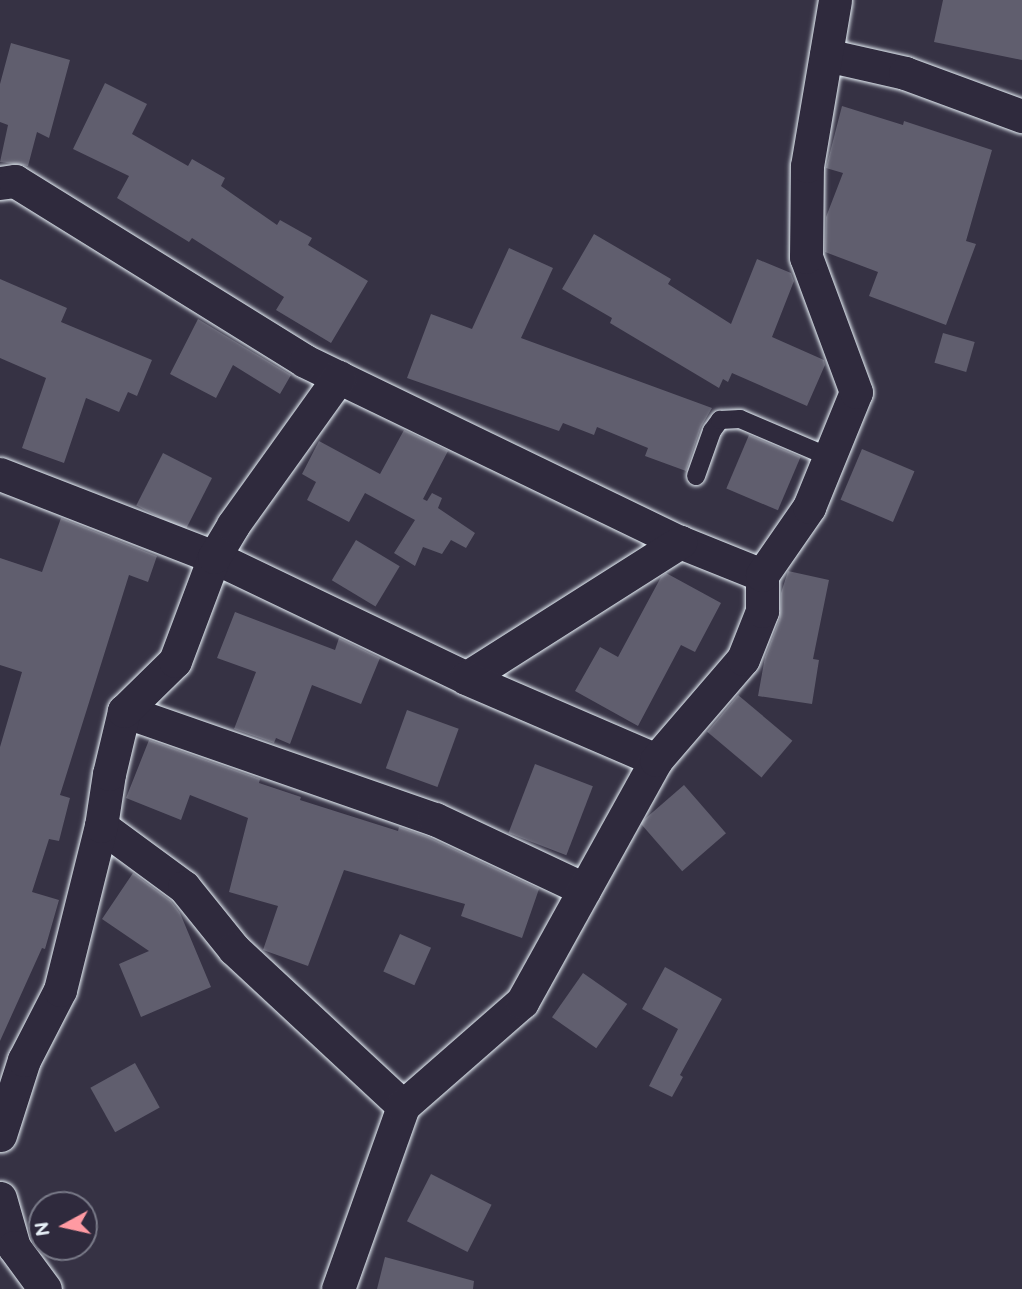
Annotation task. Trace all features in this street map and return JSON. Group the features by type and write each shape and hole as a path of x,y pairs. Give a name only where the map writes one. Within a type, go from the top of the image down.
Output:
{"street":[{"path":"338,1289 403,1106 522,1002 656,760 743,659 762,611 762,575 809,507 856,392 806,257 807,166 835,0"},
{"path":"826,55 905,73 1022,116"},
{"path":"5,180 305,361 680,542 762,575"},
{"path":"0,1135 24,1060 60,990 101,827 124,711 175,661 214,557 233,524 339,377"},
{"path":"0,474 214,557 466,678 656,760"},
{"path":"466,678 680,542"},
{"path":"124,711 436,819 584,889"},
{"path":"101,827 184,887 234,949 403,1106"},
{"path":"0,1198 14,1247 45,1289"}],"lane":[{"path":"696,476 712,431 720,419 740,419 830,457"}],"building":[{"path":"943,0 1022,0 1022,60 934,42"},
{"path":"11,43 70,60 49,138 37,132 28,166 0,162 8,125 0,122 0,84"},
{"path":"105,83 147,104 132,134 188,166 192,159 225,178 221,186 277,225 280,220 312,238 308,245 368,281 331,343 276,310 284,297 192,238 189,242 117,198 129,176 73,149"},
{"path":"842,106 903,125 904,121 992,150 966,241 976,244 946,325 869,296 878,272 825,252 826,217 843,173 826,168"},
{"path":"594,234 671,279 668,284 731,324 757,259 791,273 794,281 772,337 824,360 825,365 807,406 732,373 728,382 723,379 719,388 610,323 612,318 562,289"},
{"path":"509,248 553,268 521,338 712,408 701,427 686,471 645,456 648,448 597,427 594,435 563,423 559,431 407,378 431,314 472,329"},
{"path":"0,279 67,308 61,322 152,360 137,396 128,392 119,412 86,398 64,463 22,448 46,378 0,358"},
{"path":"198,319 291,375 280,394 233,365 216,398 170,374"},
{"path":"943,333 975,342 966,372 934,363"},
{"path":"404,430 448,451 423,499 427,501 432,493 442,498 438,508 475,533 466,548 451,540 442,554 423,547 415,566 394,553 415,520 365,493 349,522 307,500 316,482 302,474 319,441 380,474"},
{"path":"749,435 801,457 778,510 726,488"},
{"path":"862,449 914,471 893,522 841,500"},
{"path":"163,453 212,478 185,531 136,506"},
{"path":"61,518 157,556 148,582 129,575 60,795 70,798 59,841 49,839 32,892 59,900 45,949 42,948 0,1041 0,747 22,672 0,665 0,558 42,572"},
{"path":"356,540 400,566 376,607 332,580"},
{"path":"788,571 829,580 813,659 819,660 812,704 758,696 765,657 780,618 781,593"},
{"path":"666,573 721,603 695,652 681,645 638,726 575,691 600,647 618,657 661,577"},
{"path":"235,612 335,650 339,638 380,658 361,704 312,685 290,744 276,738 274,743 234,729 256,672 217,658"},
{"path":"738,695 792,741 762,777 707,732"},
{"path":"407,710 459,729 437,787 386,768"},
{"path":"149,740 260,779 259,783 301,797 300,800 398,831 399,827 428,837 539,889 522,938 461,916 465,904 344,870 308,966 263,950 278,906 229,892 248,818 190,795 181,820 126,798"},
{"path":"535,764 593,786 566,855 508,833"},
{"path":"684,785 726,833 682,871 640,823"},
{"path":"133,873 171,901 180,913 211,987 141,1017 119,964 149,951 102,919"},
{"path":"400,934 431,948 414,985 383,971"},
{"path":"665,967 722,999 680,1075 683,1077 672,1097 649,1086 678,1029 642,1009"},
{"path":"583,973 627,1004 596,1048 552,1017"},
{"path":"135,1063 160,1108 115,1132 90,1088"},
{"path":"431,1174 492,1205 468,1252 407,1221"},
{"path":"385,1257 474,1281 473,1289 377,1289"}]}
